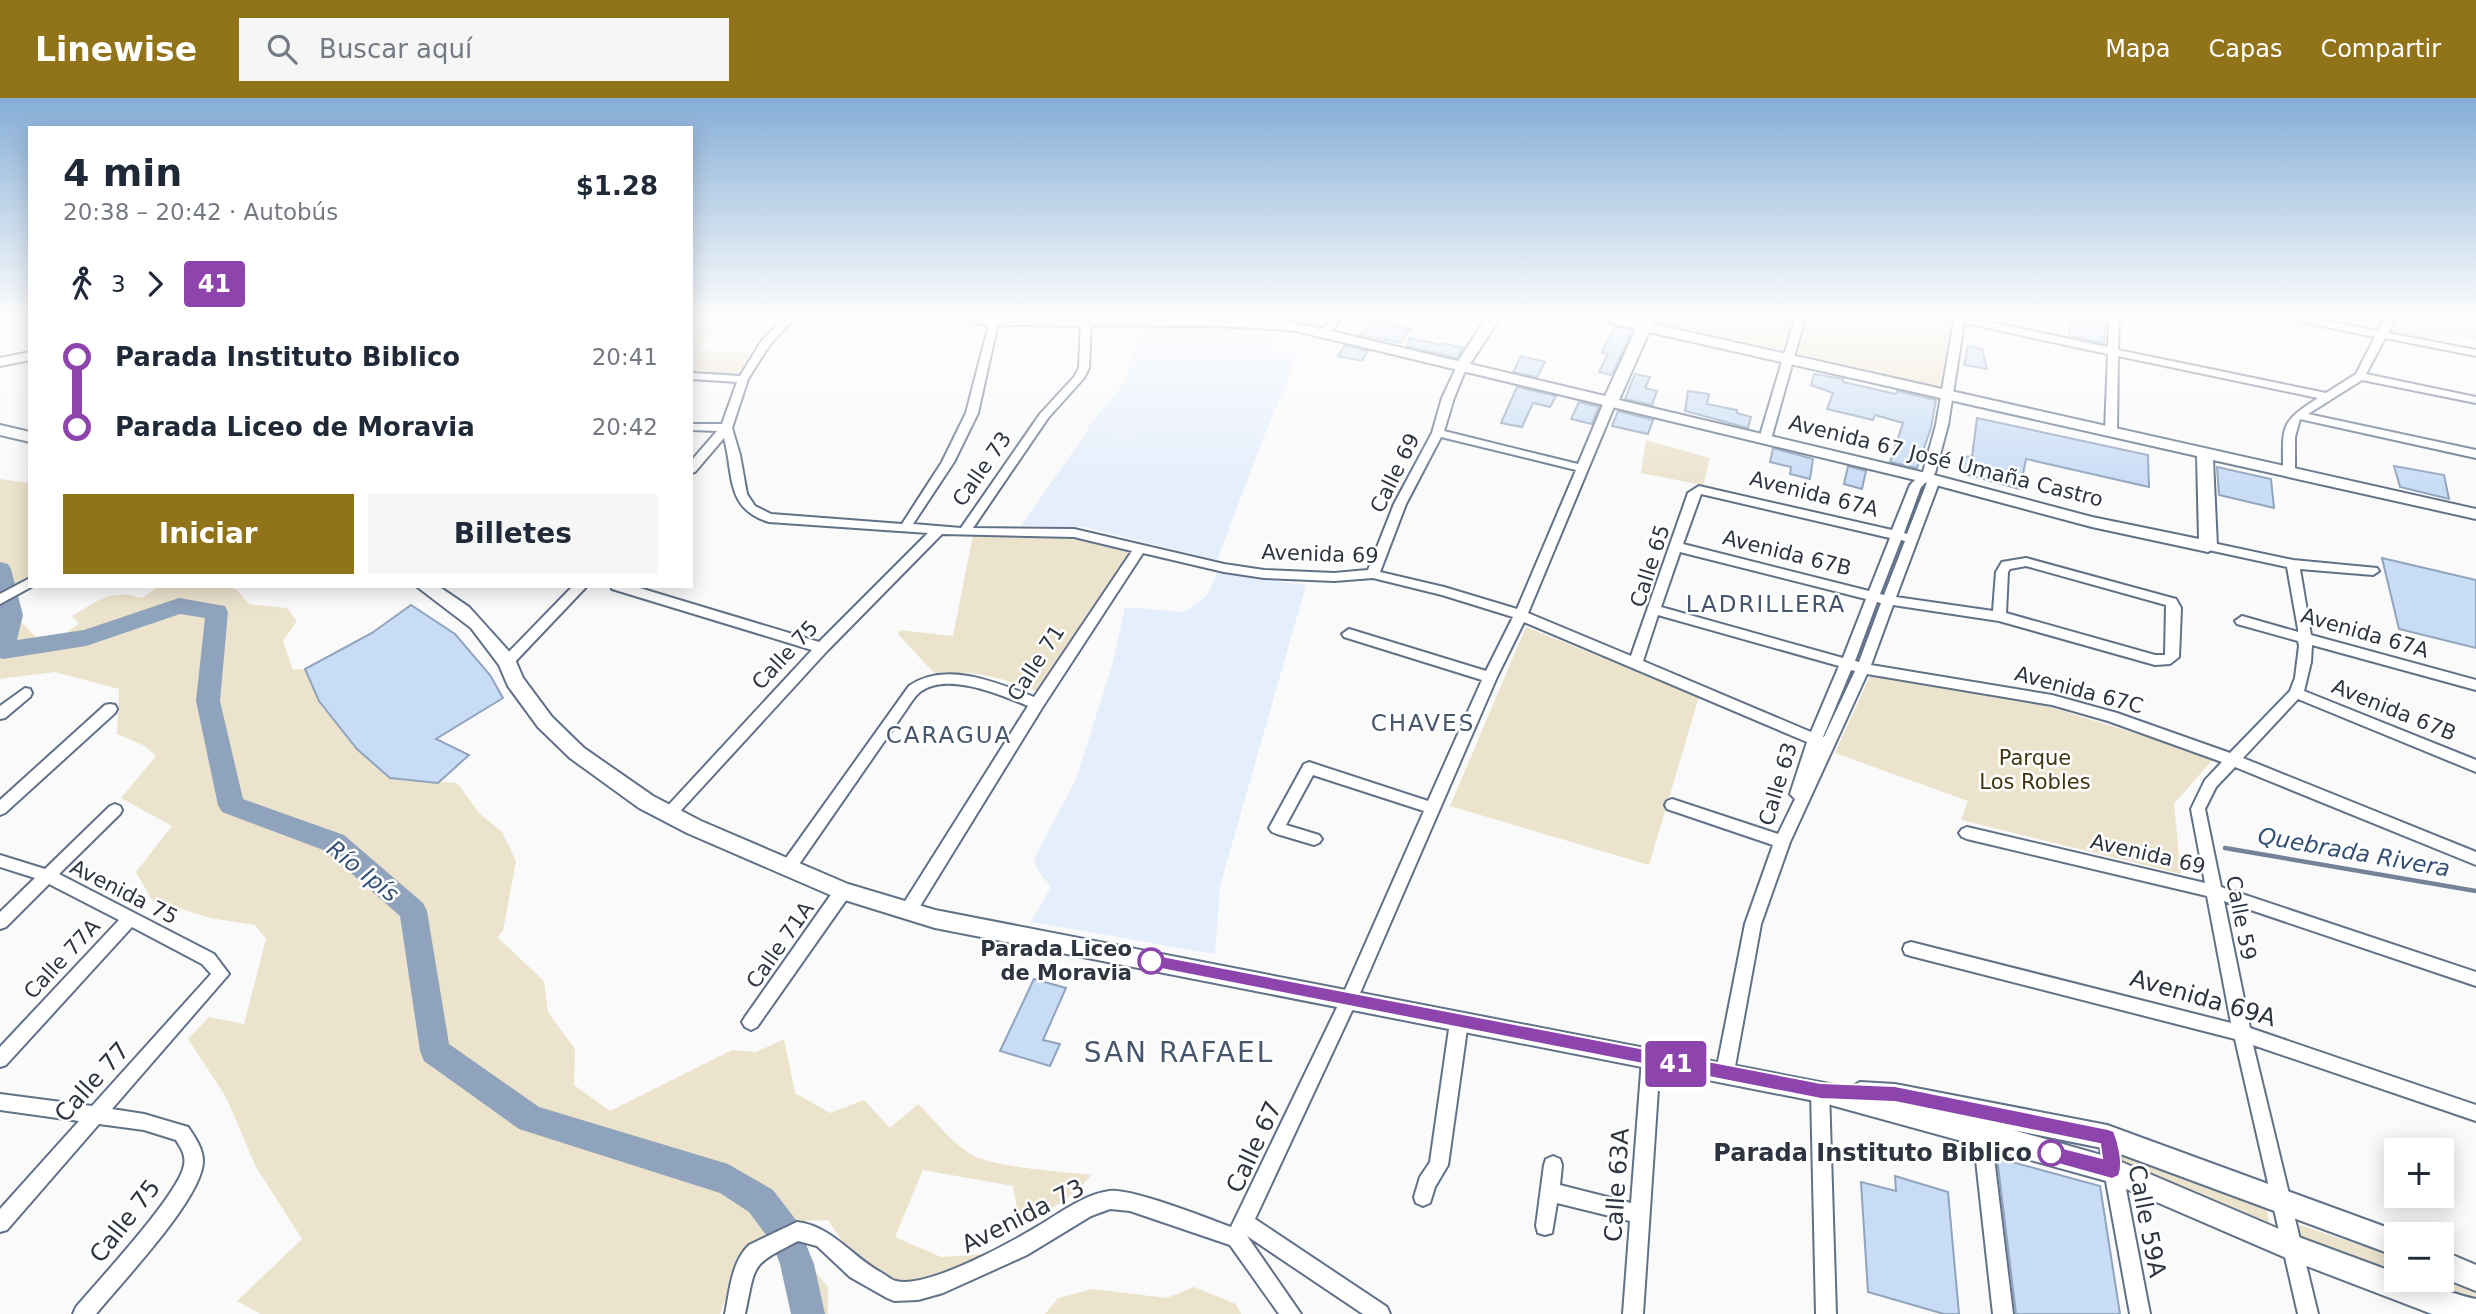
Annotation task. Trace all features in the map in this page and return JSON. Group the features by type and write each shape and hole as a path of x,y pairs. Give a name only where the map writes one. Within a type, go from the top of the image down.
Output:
{"main road":[{"name":"Avenida 67 José Umaña Castro","path":"1498,375 1929,479 2092,522 2208,546"},
{"path":"1610,402 1622,375"},
{"path":"1857,375 2476,514"},
{"path":"0,430 28,437"},
{"path":"2205,452 2208,546"},
{"path":"428,588 463,611 507,662 515,681 545,722 577,753 646,802 668,814 787,869 843,891 908,911 1460,1023 1821,1091 2112,1170 2291,1247 2454,1309 2476,1313"},
{"path":"1821,1091 1895,1094 2108,1137 2384,1238"},
{"path":"2454,1269 2476,1278"}],"street":[{"path":"693,467 726,428 746,375"},
{"path":"905,528 948,462 972,413 981,375"},
{"name":"Calle 73","path":"964,532 1044,416 1081,375"},
{"name":"Calle 69","path":"1373,574 1400,504 1438,433 1458,375"},
{"path":"1765,439 1783,375"},
{"path":"1822,742 1847,664 1879,598 1929,479 1951,375"},
{"path":"2111,431 2112,375"},
{"path":"2224,375 2328,397"},
{"path":"693,376 743,379"},
{"path":"2289,471 2291,425 2300,416 2360,376 2476,400"},
{"name":"Calle 67","path":"1240,1231 1349,1000 1490,677 1521,615 1610,402"},
{"path":"2300,416 2476,454"},
{"path":"693,427 726,428"},
{"name":"Avenida 69","path":"726,428 733,451 739,496 745,506 757,515 938,531 1074,533 1223,568 1264,574 1334,578 1373,574 1444,591 1521,615 1822,742"},
{"path":"1438,433 1581,468"},
{"name":"Avenida 67A","path":"1708,490 1903,537"},
{"name":"Calle 65","path":"1635,664 1656,610 1694,493 1708,490"},
{"name":"Calle 75","path":"668,814 822,648 938,531"},
{"name":"Avenida 67 José Umaña Castro","path":"2208,546 2293,564 2373,571"},
{"name":"Avenida 67B","path":"1677,547 1879,598 1999,616 2155,660 2165,661 2172,657 2174,608 2171,602 2026,562 2006,565 2002,572 1999,616"},
{"name":"Calle 71","path":"908,911 1037,704 1139,549"},
{"name":"Calle 59","path":"2293,564 2305,637 2304,677 2296,693 2210,784 2198,809 2242,1033 2308,1314"},
{"path":"0,600 28,583"},
{"path":"507,662 579,588"},
{"path":"624,588 822,648"},
{"path":"1822,742 1863,668 1879,598"},
{"name":"Avenida 67C","path":"1656,610 1863,668 2052,700 2112,717 2233,760 2476,859"},
{"name":"Avenida 67A","path":"2242,621 2476,685"},
{"path":"1349,634 1490,677"},
{"path":"787,869 917,687 936,681 965,681 1037,704"},
{"path":"0,713 25,693"},
{"name":"Avenida 67B","path":"2296,693 2476,766"},
{"path":"0,809 110,709"},
{"name":"Calle 63","path":"1725,1072 1753,924 1822,742"},
{"path":"1314,839 1277,828 1308,768 1432,808"},
{"path":"1672,805 1782,842"},
{"path":"0,922 115,810"},
{"name":"Avenida 69","path":"1967,833 2216,892 2476,979"},
{"name":"Avenida 75","path":"0,861 48,876 208,959 221,974"},
{"name":"Calle 71A","path":"751,1022 843,891"},
{"name":"Calle 77A","path":"0,1059 130,920"},
{"name":"Avenida 69A","path":"1911,949 2242,1033 2476,1113"},
{"name":"Calle 77","path":"0,1223 221,974"},
{"path":"1423,1196 1427,1183 1439,1165 1460,1023"},
{"name":"Calle 63A","path":"1633,1314 1651,1059"},
{"path":"1821,1091 1826,1314"},
{"path":"0,1102 96,1114"},
{"name":"Calle 75","path":"83,1314 179,1195 192,1170 194,1153 182,1133 144,1122 96,1114"},
{"path":"1982,1133 2003,1314"},
{"name":"Calle 59A","path":"2108,1137 2140,1314"},
{"path":"1545,1226 1553,1165"},
{"path":"1549,1192 1639,1214"},
{"name":"Avenida 73","path":"735,1314 745,1266 756,1252 797,1231 805,1231 823,1239 858,1270 894,1291 918,1290 943,1283 1020,1248 1086,1208 1110,1200 1130,1202 1240,1231 1380,1314"},
{"path":"1240,1231 1291,1314"}],"shaded area":[{"path":"1127,375 1290,375 1217,560 1084,527 1021,526 1088,430 1143,434 1086,429 1125,382"},
{"path":"1217,573 1306,585 1220,886 1215,954 1031,922 1051,887 1037,869 1034,859 1076,779 1112,666 1125,607 1184,612 1207,596"}],"green space":[{"path":"1884,375 1942,375 1940,387"},
{"path":"1646,440 1710,458 1703,485 1641,473"},
{"path":"0,479 28,483 28,576 0,594"},
{"path":"973,535 1088,540 1129,552 1036,691 987,676 935,674 898,634 900,630 953,636"},
{"path":"156,588 230,588 237,590 249,604 287,608 297,621 283,641 293,670 305,669 319,701 357,749 390,778 457,783 480,814 502,832 516,861 503,931 497,937 544,981 548,1012 575,1049 574,1085 610,1111 732,1050 756,1052 784,1039 795,1093 830,1113 864,1100 890,1128 918,1104 955,1142 980,1158 1010,1165 1091,1175 1059,1204 1040,1213 1019,1218 1013,1186 923,1170 895,1237 941,1257 987,1254 943,1278 892,1281 854,1259 828,1220 790,1223 775,1229 752,1247 730,1286 720,1314 260,1314 237,1301 302,1239 256,1167 226,1097 188,1039 209,1017 244,1024 266,939 255,925 210,918 152,900 136,872 172,826 121,798 156,756 145,746 117,734 119,689 55,672 0,679 0,625 17,618 41,642 58,638 79,624 72,616 97,601 122,594 142,598"},
{"path":"1526,627 1699,697 1649,865 1450,806"},
{"name":"Parque Los Robles","path":"1870,676 2047,706 2214,758 2174,804 2181,874 1961,820 1968,801 1835,753"},
{"path":"2117,1154 2262,1206 2267,1210 2270,1228 2115,1167"},
{"path":"2300,1225 2384,1253 2384,1275 2313,1249 2300,1242 2297,1228"},
{"path":"813,1269 828,1287 828,1314 800,1314"},
{"path":"2454,1281 2476,1290 2476,1308 2432,1292 2454,1292"},
{"path":"1194,1287 1236,1304 1241,1314 1045,1314 1058,1298 1092,1289 1167,1298"}],"building":[{"path":"1635,375 1650,377 1645,388 1657,391 1652,405 1625,399"},
{"path":"1814,375 1818,375 1896,394 1897,391 1936,400 1931,428 1917,468 1890,462 1903,423 1875,415 1873,420 1827,409 1833,393 1811,385"},
{"path":"1517,387 1556,396 1550,407 1533,403 1522,427 1501,423"},
{"path":"1688,391 1709,394 1707,404 1737,410 1737,413 1751,417 1748,428 1685,411"},
{"path":"1579,402 1599,407 1592,424 1571,419"},
{"path":"1618,411 1653,420 1648,434 1612,426"},
{"path":"1977,418 2148,455 2149,487 2026,459 2020,489 1961,473 1962,456 1972,457"},
{"path":"1773,448 1813,459 1810,479 1790,474 1791,467 1770,462"},
{"path":"1848,466 1866,471 1862,489 1844,484"},
{"path":"2394,466 2444,475 2449,499 2400,487"},
{"path":"2217,467 2271,479 2274,508 2219,495"},
{"path":"2382,558 2476,580 2476,648 2399,629"},
{"path":"411,605 455,634 490,675 503,698 436,739 469,755 438,783 390,778 357,749 319,701 305,669 372,633"},
{"path":"1034,979 1066,988 1043,1040 1060,1044 1050,1066 1000,1051"},
{"path":"1997,1158 2100,1186 2120,1314 2016,1314"},
{"path":"1895,1176 1948,1192 1959,1314 1944,1314 1868,1292 1861,1182 1896,1191"}],"waterway":[{"name":"Río Ipís","path":"0,569 12,615 3,651 86,638 179,606 217,612 208,701 231,805 335,843 413,911 435,1051 530,1119 728,1180 761,1201 784,1232 797,1264 808,1314"},
{"name":"Quebrada Rivera","path":"2225,848 2476,891"}],"bus line":[{"name":"41","path":"1151,961 1485,1028 1821,1091 1895,1094 2030,1120 2108,1137 2112,1170 2051,1153"}],"place":[{"name":"Parada Liceo de Moravia","path":"1151,961"},
{"name":"Parada Instituto Biblico","path":"2051,1153"}],"district":[{"name":"LADRILLERA","path":"1766,604"},
{"name":"CHAVES","path":"1423,723"},
{"name":"CARAGUA","path":"949,735"},
{"name":"SAN RAFAEL","path":"1179,1052"}]}
